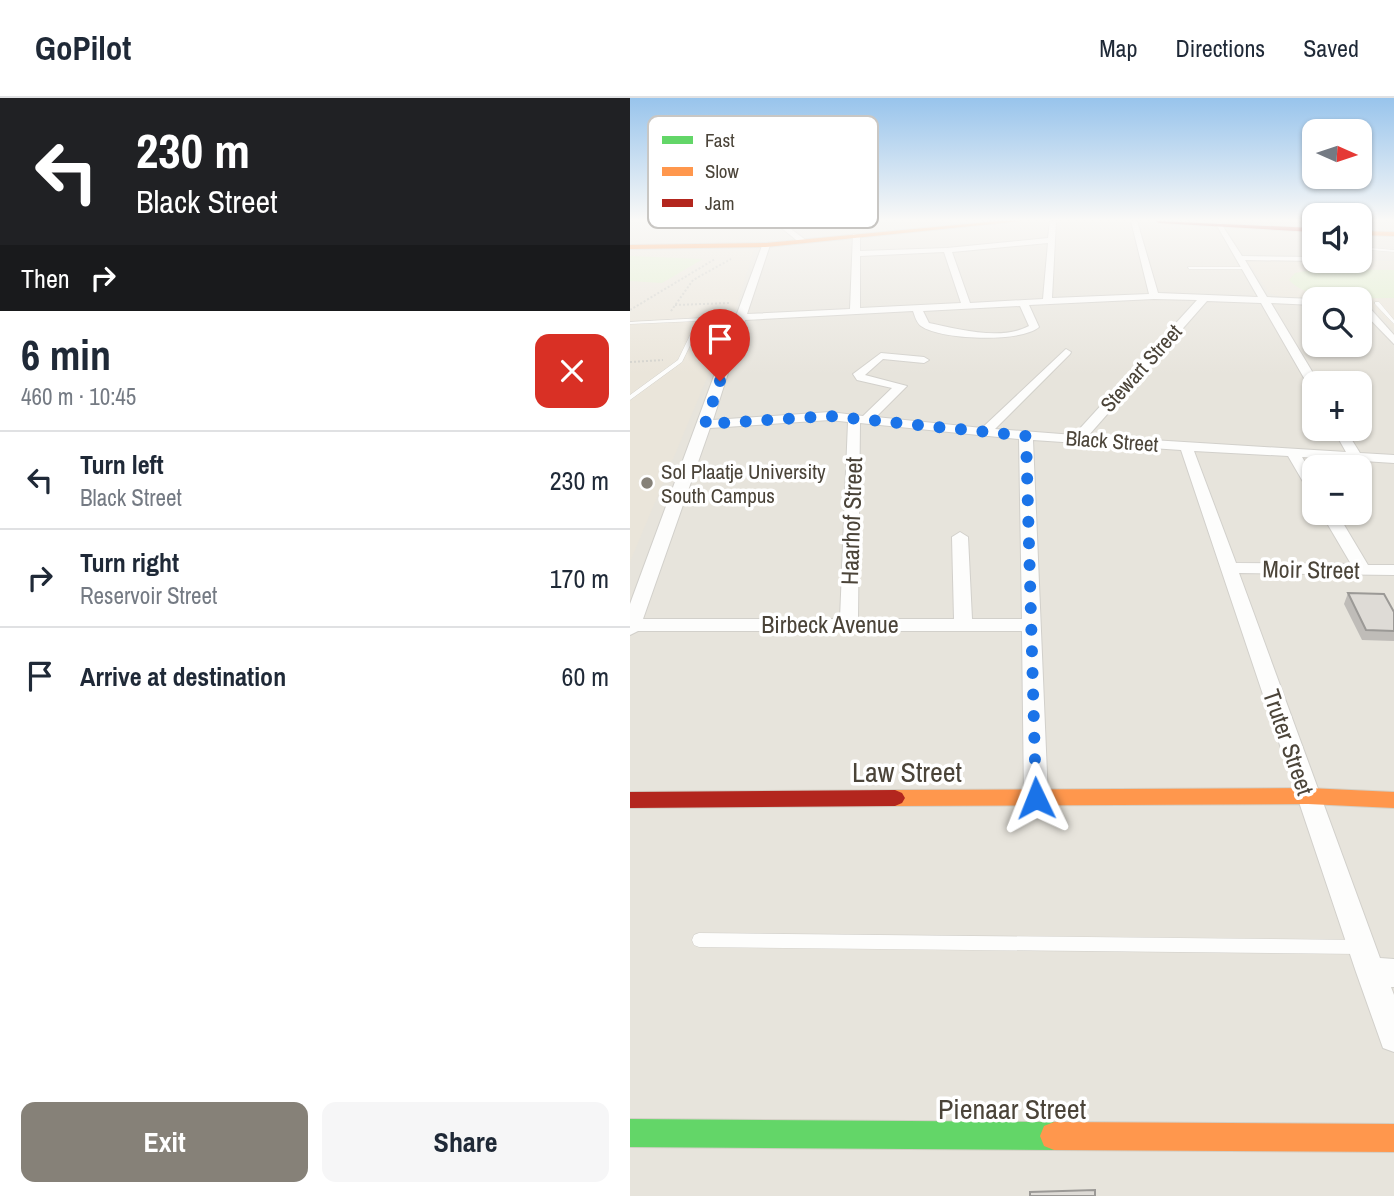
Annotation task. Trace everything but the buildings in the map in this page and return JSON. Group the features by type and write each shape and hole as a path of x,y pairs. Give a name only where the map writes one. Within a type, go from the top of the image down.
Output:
{"street":[{"path":"631,626 705,424 757,272"},
{"path":"855,311 856,272"},
{"path":"955,272 967,306"},
{"path":"1047,302 1049,272"},
{"path":"1148,272 1154,296"},
{"path":"1249,272 1306,371"},
{"path":"741,317 1154,296 1302,302"},
{"name":"Stewart Street","path":"1078,439 1204,298"},
{"path":"917,308 922,322 926,325 1004,335 1027,332 1034,327 1023,303"},
{"path":"1372,318 1394,341"},
{"path":"986,431 995,419 1066,352"},
{"path":"861,418 901,386 861,378 859,374 881,356 924,360"},
{"name":"Black Street","path":"705,424 813,416 861,418 1026,436 1334,455"},
{"name":"Haarhof Street","path":"849,624 861,418"},
{"path":"1026,436 1029,625 1036,798"},
{"name":"Truter Street","path":"1186,446 1308,796 1375,964 1394,1037"},
{"path":"1293,453 1302,468"},
{"name":"Black Street","path":"1372,457 1394,459"},
{"path":"1336,525 1362,569"},
{"path":"960,537 962,625"},
{"name":"Moir Street","path":"1227,568 1394,570"},
{"name":"Birbeck Avenue","path":"631,626 1029,625"},
{"name":"Law Street","path":"630,800 1308,796 1394,800"},
{"name":"Pienaar Street","path":"630,1133 1394,1138"}],"lane":[{"path":"1377,303 1394,324"},
{"path":"630,323 741,317"},
{"path":"630,398 682,358 700,319"},
{"path":"699,940 1375,964"}],"path":[{"path":"630,310 693,272"},
{"path":"664,321 691,282 708,272"},
{"path":"677,282 691,282"},
{"path":"675,305 729,303"},
{"path":"630,362 682,358"}],"shaded area":[{"path":"630,272 1394,272 1394,1196 630,1196"},
{"name":"Sol Plaatje University South Campus","path":"630,272 747,272 735,311 630,562"},
{"path":"1255,272 1394,272 1394,330 1372,305 1372,287 1302,287 1302,298 1281,297 1269,293"}],"green space":[{"path":"630,272 680,272 662,283 630,281"},
{"path":"1299,272 1394,272 1394,298 1372,298 1372,287 1302,289 1289,280"}],"traffic: fast":[{"path":"630,1133 1054,1136"}],"traffic: slow":[{"path":"895,798 1308,796 1394,800"},
{"path":"1054,1136 1394,1138"}],"traffic: jam":[{"path":"630,800 895,798"}],"place":[{"name":"Sol Plaatje University South Campus","path":"647,483"}],"route":[{"path":"720,381 705,424 830,416 1026,436 1029,625 1036,798"}]}
